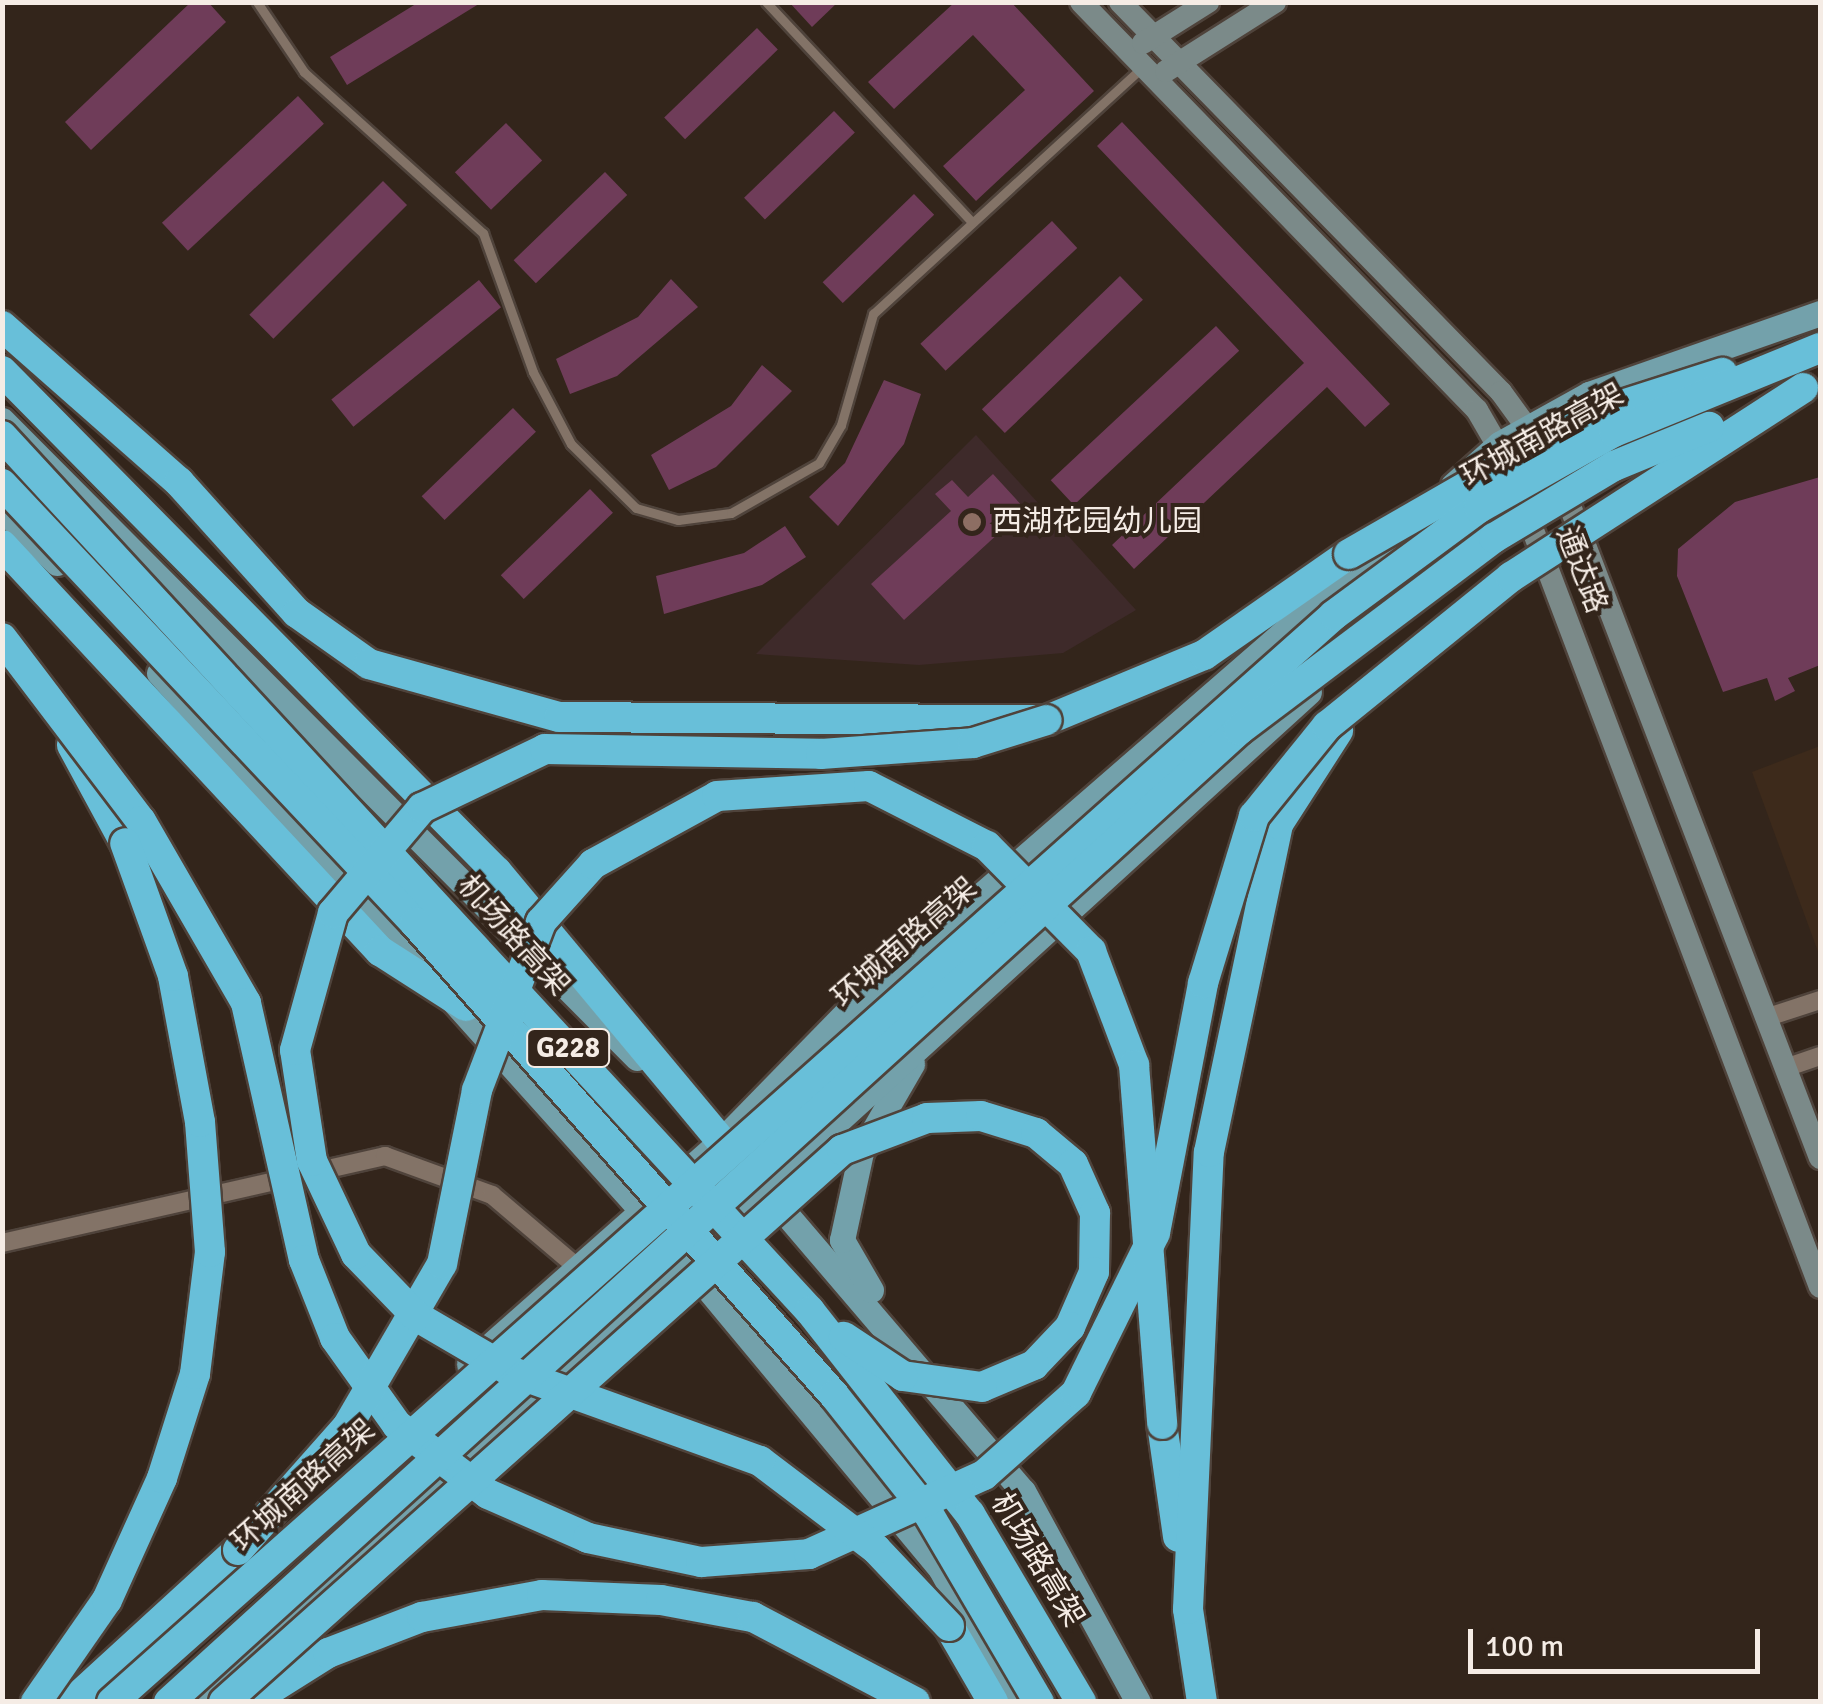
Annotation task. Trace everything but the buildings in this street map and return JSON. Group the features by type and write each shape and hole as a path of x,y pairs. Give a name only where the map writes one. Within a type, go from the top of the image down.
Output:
{"highway":[{"path":"2,326 178,482 297,612 368,664 559,717 1047,720"},
{"path":"993,1702 918,1589 760,1461 510,1371 416,1316 356,1254 312,1161 295,1050 333,913 422,808 545,749 821,754 973,743 1047,720 1204,655 1349,554 1591,415 1672,384 1809,352"},
{"name":"环城南路高架","path":"112,1702 1334,615 1479,508 1614,432 1809,352"},
{"path":"2,371 497,872 721,1141"},
{"path":"2,638 141,820 246,1003 304,1260 335,1338 397,1424 505,1501 588,1538 701,1562 809,1554 984,1475 1076,1393 1154,1233 1203,983 1254,816 1373,682 1631,491 1815,387"},
{"name":"环城南路高架","path":"169,1702 1239,730 1366,627 1614,466 1815,387"},
{"name":"机场路高架","path":"2,436 810,1312 970,1514 1082,1702"},
{"name":"G228","path":"2,484 415,924 834,1395 928,1513 1039,1702"},
{"path":"2,545 380,951 466,1006"},
{"path":"34,676 125,843 174,976 200,1122 210,1252 195,1374 162,1478 107,1600 36,1702"},
{"path":"1188,1609 1208,1152 1249,939 1278,824 1373,682"},
{"path":"72,1702 238,1550 346,1426 442,1264 477,1090 541,922 593,864 716,796 869,786 986,846 1092,952 1134,1065 1162,1424 1202,1702"},
{"path":"224,1702 842,1150 927,1118 982,1116 1036,1133 1073,1164 1095,1214 1094,1272 1070,1327 1034,1365 982,1387 903,1376 810,1312"},
{"path":"250,1702 328,1653 422,1617 542,1595 660,1600 753,1617 915,1702"}],"main road":[{"path":"98,1702 641,1209 721,1141 851,1008 1499,444 1589,394 1820,312"},
{"path":"200,1702 682,1257 1366,642 1533,529 1702,432 1815,387"},
{"path":"2,420 721,1141 763,1188 1023,1491 1138,1702"},
{"path":"2,509 466,1006 682,1257 940,1568 1013,1702"},
{"path":"909,1355 842,1240 860,1152 926,1040"}],"street":[{"name":"通达路","path":"1081,2 1477,410 1499,444 1820,1287"},
{"name":"通达路","path":"1120,2 1529,427 1575,505 1820,1158"},
{"path":"1208,2 1152,36 1141,66 1178,64 1276,2"},
{"path":"1765,1018 1820,1000"},
{"path":"1784,1068 1820,1056"},
{"path":"2,1243 384,1156 492,1194 577,1267"}],"lane":[{"path":"257,2 304,72 354,123 483,233 533,372 571,444 636,508 678,520 731,514 819,464 841,426 874,314 1141,66"},
{"path":"766,2 972,222"}],"shaded area":[{"name":"西湖花园幼儿园","path":"976,435 1136,610 1063,653 919,665 756,654"},
{"path":"1820,746 1820,957 1752,772"}],"place":[{"name":"西湖花园幼儿园","path":"972,522"}]}
